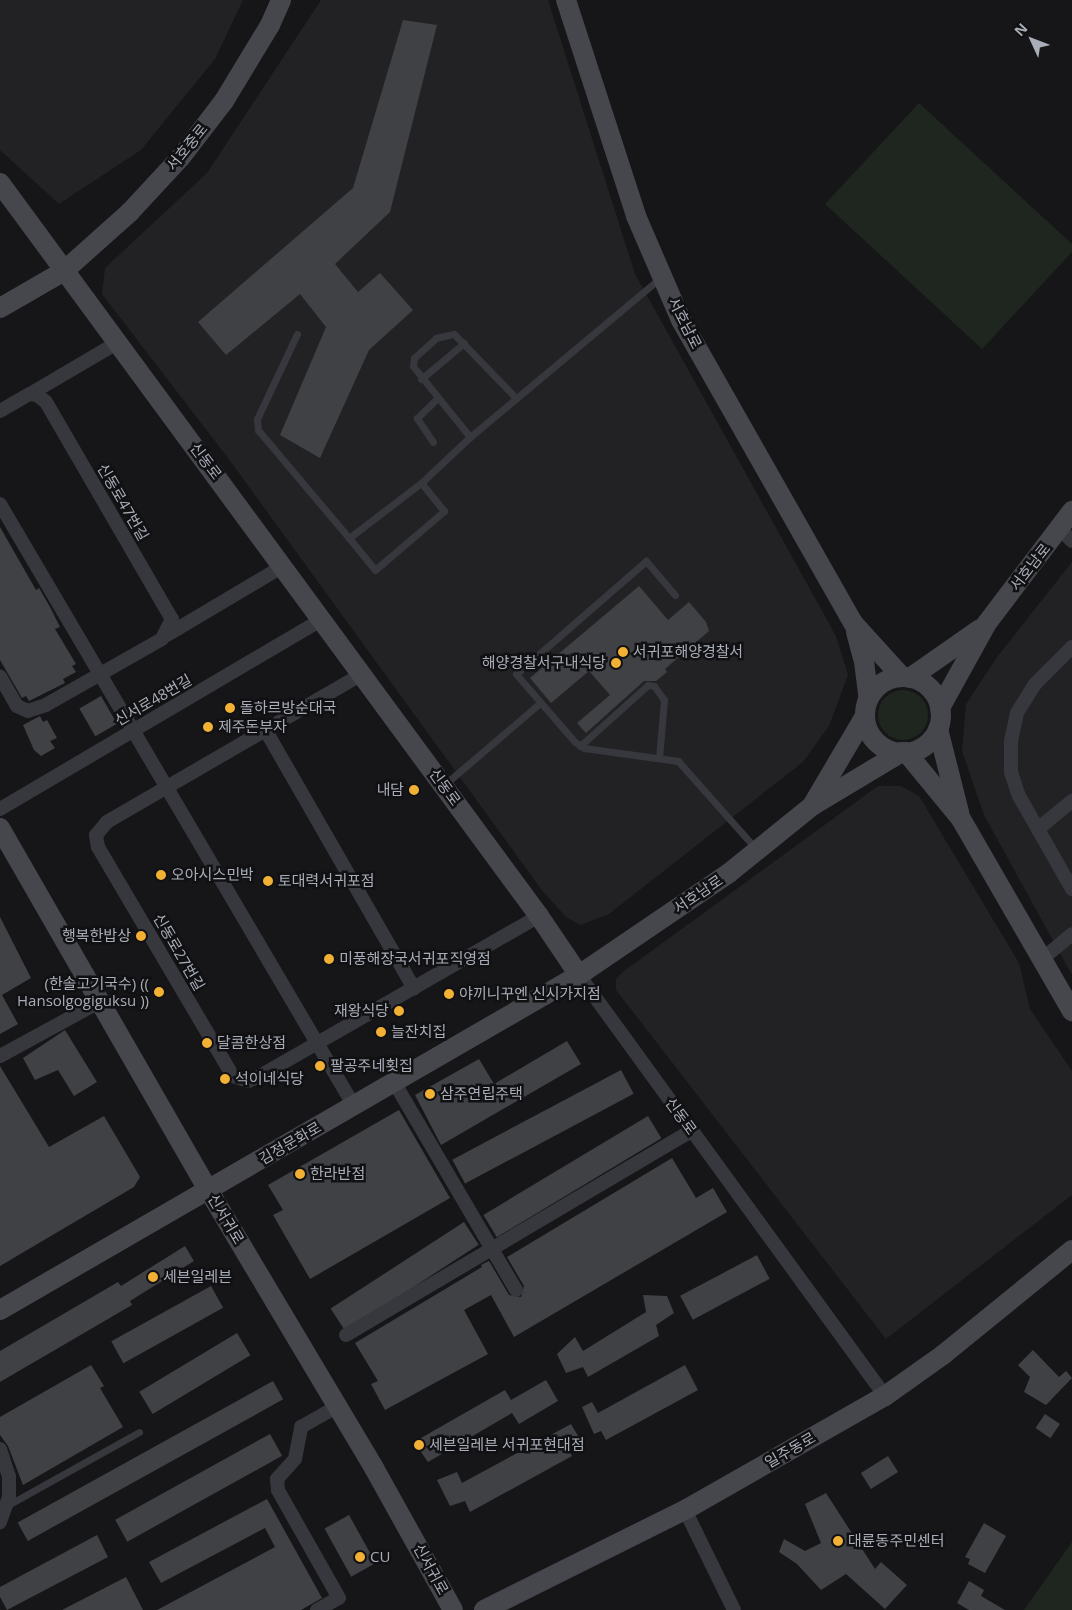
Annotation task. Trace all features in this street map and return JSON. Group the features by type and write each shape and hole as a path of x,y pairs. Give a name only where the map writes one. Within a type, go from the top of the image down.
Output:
{"street":[{"name":"서호중로","path":"0,308 64,271 130,212 181,157 224,101 270,25 281,0"},
{"name":"서호남로","path":"566,0 636,216 681,320 853,623"},
{"name":"신동로","path":"0,183 6,204 64,271 283,566 539,916 579,975 885,1396"},
{"path":"0,411 117,343"},
{"name":"신동로47번길","path":"30,394 46,402 172,619 166,635"},
{"path":"0,504 132,732 354,1106"},
{"name":"서호남로","path":"987,623 1066,535 1072,511"},
{"path":"0,677 17,706 28,711 46,705 283,566"},
{"name":"신서로48번길","path":"0,809 322,620"},
{"path":"853,623 906,677 928,687 940,708"},
{"path":"853,623 864,661 869,731 876,741 890,750 904,752 961,819 1072,1011"},
{"path":"812,806 882,683 906,677 987,623"},
{"path":"961,819 938,728 940,708 987,623"},
{"path":"1072,647 1035,684 1017,713 1011,742 1011,772 1018,796 1039,828 1072,889"},
{"name":"신동로27번길","path":"362,674 167,789 107,822 95,838 229,1071 237,1078 248,1081 318,1044 539,916"},
{"path":"812,806 904,752 925,745 938,728"},
{"path":"266,731 414,988"},
{"path":"1039,828 1072,801"},
{"name":"서호남로","path":"579,975 758,851 812,806"},
{"name":"신서귀로","path":"0,828 209,1191 338,1406 453,1610"},
{"path":"1041,960 1072,934"},
{"name":"김정문화로","path":"0,1310 209,1191 579,975"},
{"path":"0,1056 101,1001"},
{"path":"394,1082 516,1290"},
{"path":"346,1335 692,1130"},
{"name":"일주동로","path":"484,1610 685,1510 885,1396 944,1354 1072,1250"},
{"path":"317,1610 340,1598 278,1490 277,1479 295,1459 301,1427 338,1406"},
{"path":"0,1449 9,1476 8,1505 0,1522"},
{"path":"685,1510 734,1610"}],"lane":[{"path":"349,538 421,483 470,437 662,276"},
{"path":"297,334 257,419 258,430 375,570 444,511 421,483"},
{"path":"470,437 421,379 413,366 414,358 436,338 454,334 516,398"},
{"path":"421,379 464,343"},
{"path":"433,442 417,418 438,398"},
{"path":"675,595 646,561 516,674 580,746 678,761 758,851"},
{"path":"580,746 648,685 654,686 664,700 659,758"},
{"path":"444,786 540,703"},
{"path":"8,1505 139,1432"}],"shaded area":[{"path":"0,0 243,0 215,59 141,150 59,204 0,150"},
{"path":"321,0 548,0 635,274 836,636 848,675 829,726 803,762 609,914 581,925 566,917 541,889 231,462 102,294 105,268 207,173"},
{"path":"919,103 1072,244 1072,252 982,349 825,204"},
{"path":"1072,562 1072,975 984,815 962,751 966,704 997,657"},
{"path":"898,690 908,690 921,697 928,710 928,720 921,733 908,740 898,740 889,736 882,729 878,720 878,710 882,701 889,694"},
{"path":"878,786 901,786 919,796 1019,963 1030,1009 1072,1071 1072,1195 886,1339 616,990 616,979 624,971"},
{"path":"1072,1542 1072,1610 1024,1610"}],"building":[{"path":"403,20 437,25 390,212 335,264 358,292 380,273 413,310 369,350 320,458 280,435 326,327 300,294 226,355 198,322 353,188"},
{"path":"0,527 36,590 39,588 50,607 60,627 55,629 76,664 72,666 76,672 63,679 65,683 29,701 26,696 22,698 0,660"},
{"name":"서귀포해양경찰서","path":"639,586 668,620 689,602 706,622 709,631 665,669 667,672 656,681 644,681 586,733 577,723 610,695 589,671 551,703 530,678"},
{"path":"101,696 117,724 95,736 79,708"},
{"path":"40,716 43,722 47,720 57,738 50,741 55,748 41,756 34,750 23,725"},
{"path":"0,917 31,978 2,995 18,1024 0,1034"},
{"path":"65,1030 97,1082 74,1096 58,1070 35,1080 23,1058"},
{"path":"567,1041 581,1064 441,1145 415,1095 479,1059 494,1084"},
{"path":"0,1066 49,1147 104,1116 140,1177 134,1187 0,1266"},
{"path":"621,1070 634,1094 465,1184 452,1160"},
{"path":"399,1110 450,1198 310,1279 273,1215 283,1210 268,1185"},
{"path":"648,1116 661,1138 497,1237 483,1215"},
{"path":"672,1158 696,1198 713,1188 727,1212 514,1337 491,1295 464,1310 488,1354 385,1410 371,1384 378,1381 355,1343 489,1261 509,1295 521,1297 524,1286 507,1257"},
{"path":"464,1222 479,1245 345,1331 331,1309"},
{"path":"185,1246 194,1261 130,1301 132,1305 0,1382 0,1351 118,1282 121,1286"},
{"path":"757,1255 770,1279 693,1320 680,1296"},
{"path":"211,1286 223,1308 123,1363 111,1341"},
{"path":"643,1295 667,1296 674,1313 656,1325 659,1336 588,1377 583,1367 566,1373 557,1354 575,1337 583,1351 646,1312"},
{"path":"237,1333 250,1355 153,1414 139,1392"},
{"path":"1033,1350 1059,1377 1066,1371 1072,1378 1046,1405 1024,1392 1030,1377 1018,1365"},
{"path":"91,1365 104,1386 100,1388 123,1427 23,1485 8,1446 0,1435 0,1417"},
{"path":"685,1365 698,1390 606,1440 601,1431 594,1434 582,1407 592,1402 598,1413"},
{"path":"546,1380 558,1401 519,1424 512,1413 428,1462 414,1442 505,1390 511,1400"},
{"path":"273,1381 283,1399 28,1541 18,1523"},
{"path":"1045,1414 1060,1424 1050,1438 1035,1428"},
{"path":"571,1424 581,1441 568,1448 572,1456 470,1512 465,1501 450,1506 437,1480 457,1472 462,1483"},
{"path":"270,1434 282,1456 127,1542 115,1520"},
{"path":"888,1456 898,1472 871,1489 861,1473"},
{"name":"대륜동주민센터","path":"826,1493 875,1569 881,1562 907,1585 885,1609 846,1574 821,1590 797,1564 779,1552 784,1539 805,1551 821,1543 805,1504"},
{"path":"267,1499 322,1598 301,1610 157,1610 275,1547 265,1528 161,1583 149,1562"},
{"path":"349,1515 376,1563 351,1577 325,1529"},
{"path":"984,1523 1006,1536 985,1573 968,1564 970,1559 965,1557"},
{"path":"97,1535 108,1557 7,1610 0,1597 0,1587"},
{"path":"126,1577 143,1610 62,1610"},
{"path":"969,1581 984,1590 981,1596 1005,1610 969,1610 957,1603"}],"place":[{"name":"서귀포해양경찰서","path":"623,652"},
{"name":"해양경찰서구내식당","path":"616,663"},
{"name":"돌하르방순대국","path":"230,708"},
{"name":"제주돈부자","path":"208,727"},
{"name":"내담","path":"414,790"},
{"name":"오아시스민박","path":"161,875"},
{"name":"토대력서귀포점","path":"268,881"},
{"name":"행복한밥상","path":"141,936"},
{"name":"미풍해장국서귀포직영점","path":"329,959"},
{"name":"(한솔고기국수) (( Hansolgogiguksu ))","path":"159,992"},
{"name":"야끼니꾸엔 신시가지점","path":"449,994"},
{"name":"재왕식당","path":"399,1011"},
{"name":"늘잔치집","path":"381,1032"},
{"name":"달콤한상점","path":"207,1043"},
{"name":"팔공주네횟집","path":"320,1066"},
{"name":"석이네식당","path":"225,1079"},
{"name":"삼주연립주택","path":"430,1094"},
{"name":"한라반점","path":"300,1174"},
{"name":"세븐일레븐","path":"153,1277"},
{"name":"세븐일레븐 서귀포현대점","path":"419,1445"},
{"name":"대륜동주민센터","path":"838,1541"},
{"name":"CU","path":"360,1557"}]}
